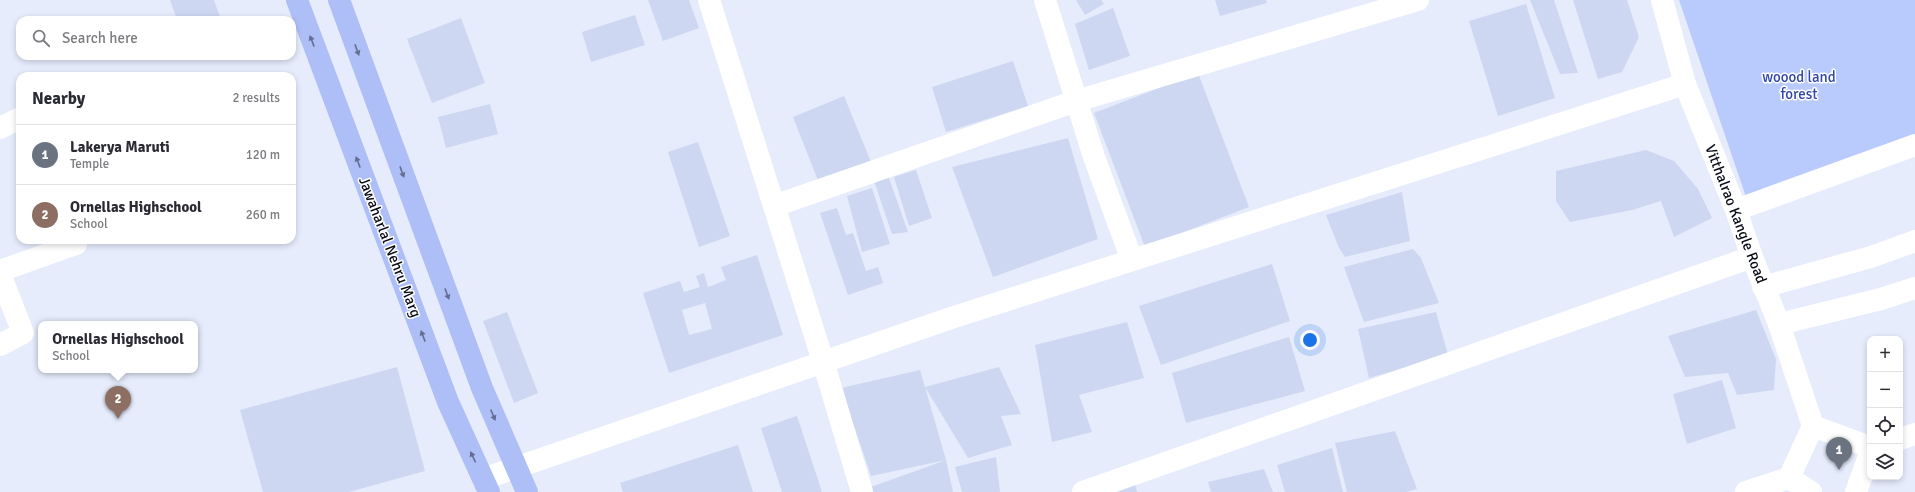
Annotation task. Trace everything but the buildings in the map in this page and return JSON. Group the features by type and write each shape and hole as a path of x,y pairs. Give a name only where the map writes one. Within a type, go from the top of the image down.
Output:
{"main road":[{"name":"Jawaharlal Nehru Marg","path":"297,0 448,402 486,486"},
{"path":"339,0 482,388 515,468 527,492"}],"street":[{"path":"709,0 823,361 862,492"},
{"path":"1045,0 1094,157 1132,260"},
{"path":"774,206 1076,101 1418,0"},
{"name":"Vitthalrao Kangle Road","path":"1662,0 1685,84 1736,210 1763,287 1779,324 1813,426"},
{"path":"486,486 515,468 823,361 1132,260 1685,84"},
{"path":"0,128 16,120"},
{"path":"1736,210 1915,145"},
{"path":"1763,287 1871,257 1915,242"},
{"path":"0,271 76,244"},
{"path":"1083,492 1752,257"},
{"path":"0,274 23,333 0,345"},
{"path":"1779,324 1881,299 1915,288"},
{"path":"1746,492 1789,478 1813,426 1867,446"},
{"path":"1903,438 1915,434"},
{"path":"1856,492 1867,461"},
{"path":"1789,478 1811,492"}],"green space":[{"name":"woood land forest","path":"1679,0 1915,0 1915,135 1746,197"}],"place":[{"name":"Ornellas Highschool","path":"118,419"},
{"name":"Lakerya Maruti","path":"1839,470"}]}
